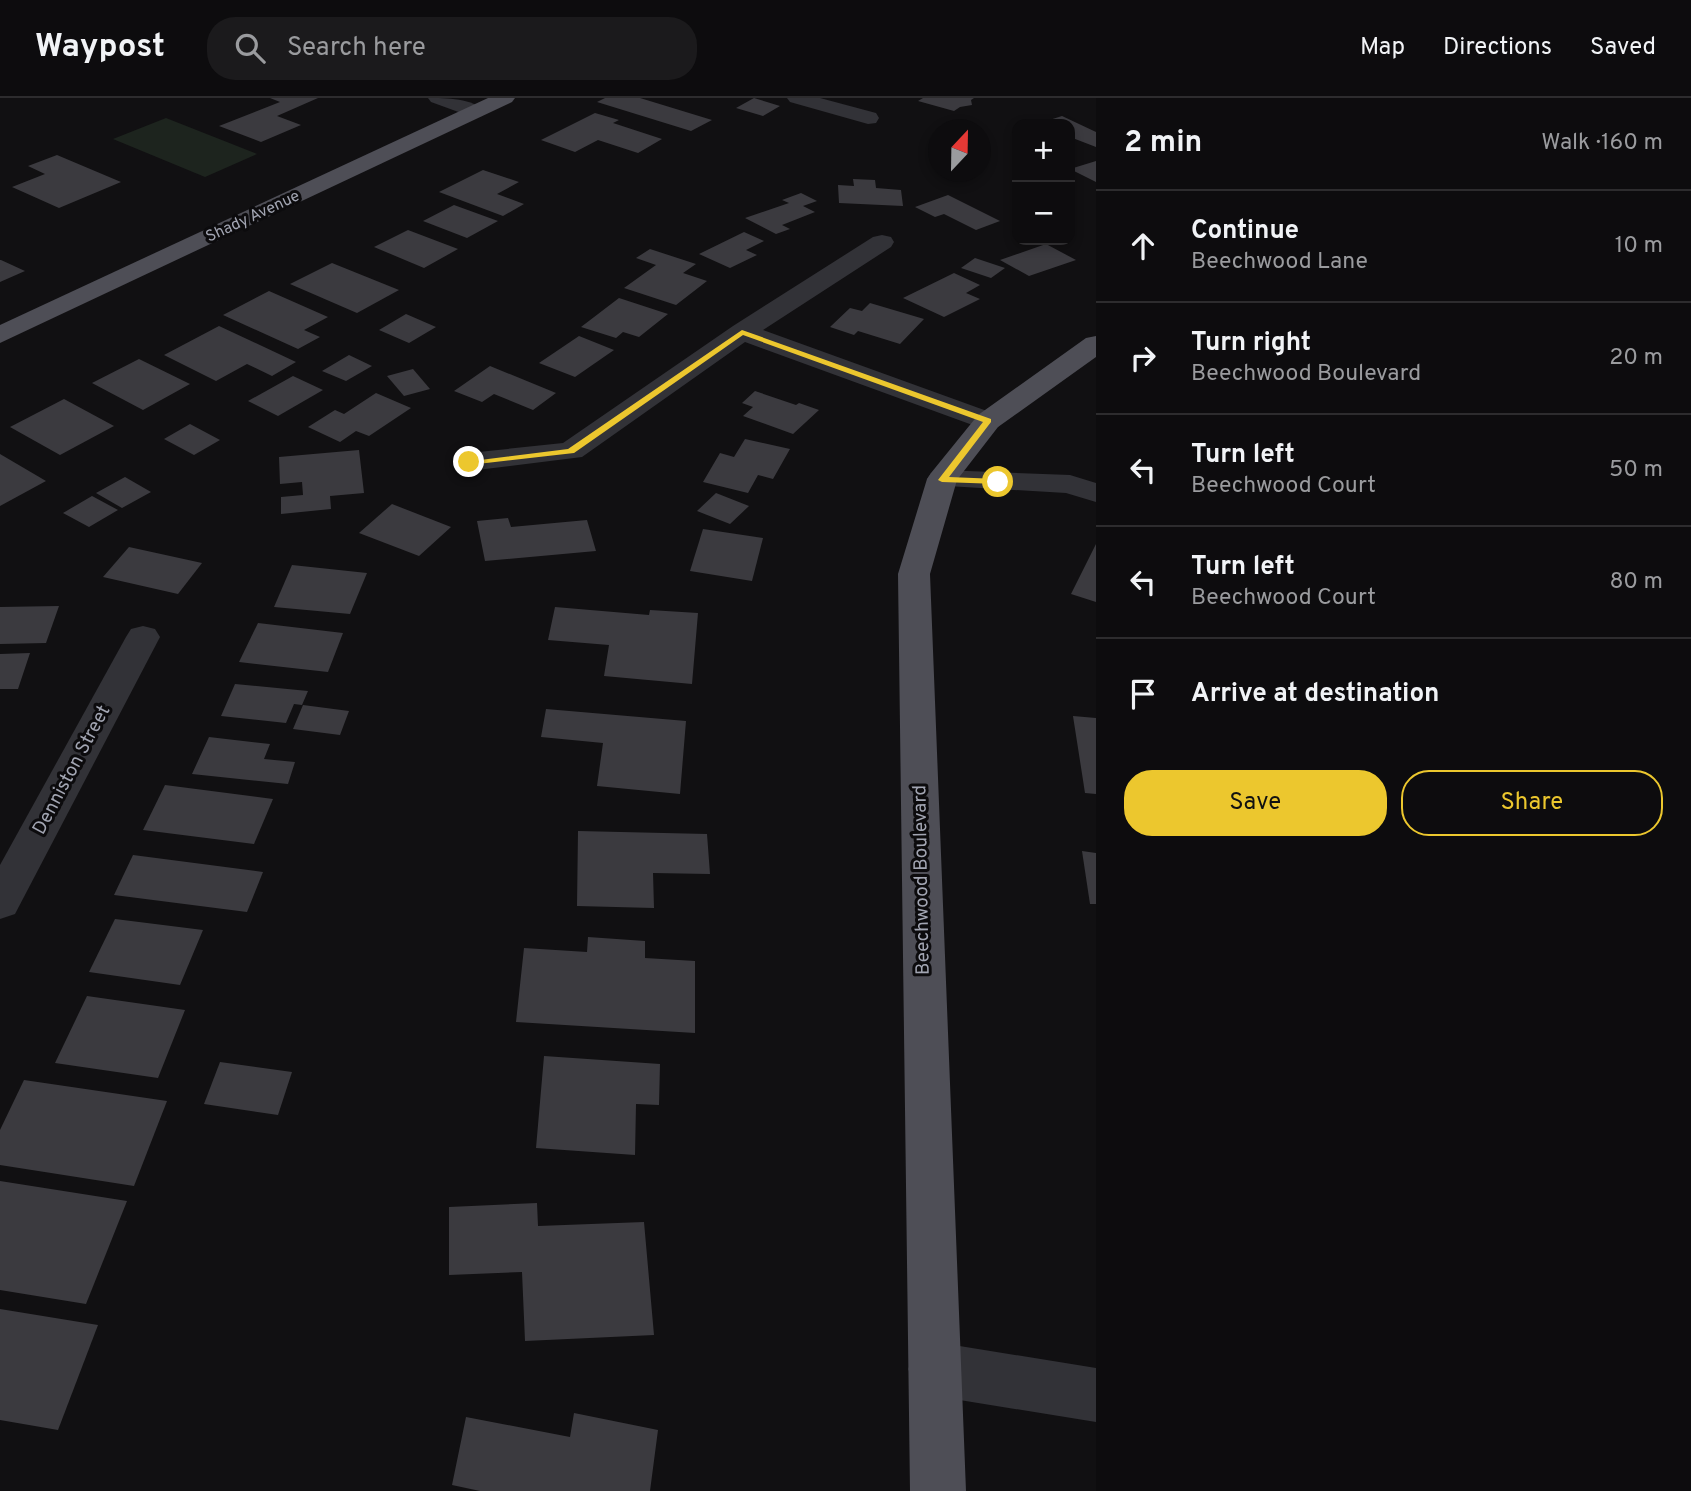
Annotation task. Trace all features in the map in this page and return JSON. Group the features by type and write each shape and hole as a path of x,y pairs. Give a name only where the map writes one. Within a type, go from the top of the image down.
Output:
{"main road":[{"name":"Shady Avenue","path":"0,335 505,98"},
{"name":"Beechwood Boulevard","path":"938,1491 914,574 942,480 988,421 1096,344"}],"street":[{"path":"438,98 475,112"},
{"path":"797,98 868,118"},
{"path":"469,462 570,451 742,332 882,242"},
{"path":"742,332 988,421"},
{"path":"942,480 1070,484 1096,493"},
{"name":"Denniston Street","path":"0,903 143,638"},
{"path":"934,1369 1096,1395"}],"shaded area":[{"path":"166,118 257,154 205,177 113,139"}],"building":[{"path":"270,98 318,98 277,116 301,125 261,142 219,126 280,102"},
{"path":"605,98 640,98 712,120 691,131 597,102"},
{"path":"754,98 780,106 763,116 736,108"},
{"path":"923,98 974,98 971,100 972,105 954,111 918,101"},
{"path":"595,113 619,120 613,123 662,139 638,153 598,140 575,152 541,140"},
{"path":"1075,122 1096,132 1096,147 1075,139"},
{"path":"57,155 121,182 59,208 12,187 45,174 28,166"},
{"path":"1096,161 1096,182 1075,172 1075,167"},
{"path":"483,170 519,182 497,194 524,204 503,216 439,192"},
{"path":"853,179 875,180 876,188 901,190 903,206 839,203 838,185 854,186"},
{"path":"801,193 817,201 803,206 815,212 782,225 790,229 776,234 745,218 789,203 782,200"},
{"path":"948,195 1000,221 976,230 944,214 935,217 915,207"},
{"path":"454,205 498,221 467,238 423,221"},
{"path":"408,230 458,249 424,268 374,247"},
{"path":"744,232 764,241 746,250 757,255 730,268 699,254"},
{"path":"1048,245 1076,260 1029,276 1000,260"},
{"path":"650,249 696,264 683,273 707,281 676,305 624,288 656,265 636,258"},
{"path":"975,258 1005,268 991,278 961,268"},
{"path":"1,260 25,271 0,282"},
{"path":"332,263 399,290 357,313 290,284"},
{"path":"954,273 980,285 966,293 980,299 944,317 903,298"},
{"path":"269,291 328,317 304,330 320,337 298,349 223,315"},
{"path":"619,298 668,314 639,337 623,332 616,338 581,327"},
{"path":"870,303 924,319 900,344 858,331 854,335 830,327 850,308 862,311"},
{"path":"406,314 436,327 409,343 379,330"},
{"path":"219,326 296,362 272,376 247,364 216,381 164,355"},
{"path":"579,336 614,350 575,377 539,363"},
{"path":"349,355 372,366 346,381 322,371"},
{"path":"139,359 190,384 143,410 92,383"},
{"path":"490,366 556,393 533,410 494,394 482,402 454,391"},
{"path":"413,369 430,389 404,396 387,376"},
{"path":"293,376 323,390 278,416 248,401"},
{"path":"755,391 819,410 793,434 743,416 753,407 742,403"},
{"path":"376,393 411,408 369,436 356,431 340,442 308,427 335,410 344,414"},
{"path":"64,399 114,426 60,455 10,427"},
{"path":"190,424 220,440 194,455 164,439"},
{"path":"745,439 790,449 773,479 758,475 748,493 703,482 720,453 734,457"},
{"path":"359,450 364,493 330,496 331,509 281,514 281,497 303,495 302,482 280,484 279,457"},
{"path":"0,454 46,481 0,506"},
{"path":"125,477 151,492 122,508 96,493"},
{"path":"716,493 749,506 730,524 697,511"},
{"path":"92,496 118,510 89,527 63,513"},
{"path":"392,504 451,527 419,556 359,533"},
{"path":"508,518 511,527 587,520 596,551 485,561 477,521"},
{"path":"703,529 763,538 752,581 690,571"},
{"path":"1096,544 1096,602 1071,594"},
{"path":"129,547 202,563 178,594 103,577"},
{"path":"292,565 367,573 350,614 274,607"},
{"path":"59,606 46,643 0,644 0,607"},
{"path":"555,607 649,615 650,610 698,613 692,684 604,676 609,645 548,640"},
{"path":"258,623 343,633 328,672 239,662"},
{"path":"30,653 18,689 0,689 0,654"},
{"path":"235,684 308,691 302,705 294,704 286,723 221,716"},
{"path":"303,705 349,711 340,735 293,729"},
{"path":"546,709 686,721 680,794 597,786 603,743 541,737"},
{"path":"1073,716 1096,718 1096,794 1085,793"},
{"path":"209,737 270,744 264,759 295,762 288,784 192,774"},
{"path":"165,785 273,799 254,844 143,830"},
{"path":"578,831 707,834 710,874 653,873 654,908 577,906"},
{"path":"1082,851 1096,853 1096,904 1090,904"},
{"path":"133,855 263,872 247,912 114,895"},
{"path":"115,919 203,930 180,985 89,972"},
{"path":"588,937 645,941 645,958 695,961 695,1033 516,1022 524,948 587,952"},
{"path":"87,996 185,1010 158,1078 55,1063"},
{"path":"544,1056 660,1064 659,1105 636,1104 635,1155 536,1148"},
{"path":"220,1062 292,1072 278,1115 204,1104"},
{"path":"24,1080 167,1101 134,1186 0,1165 0,1130"},
{"path":"0,1181 127,1201 86,1304 0,1290"},
{"path":"537,1203 538,1226 644,1222 654,1335 525,1341 522,1272 449,1275 449,1207"},
{"path":"0,1309 98,1325 58,1430 0,1420"},
{"path":"574,1413 658,1430 650,1491 480,1491 452,1485 466,1417 570,1437"}],"route":[{"path":"469,462 570,451 742,332 988,421 942,480 998,482"}]}
